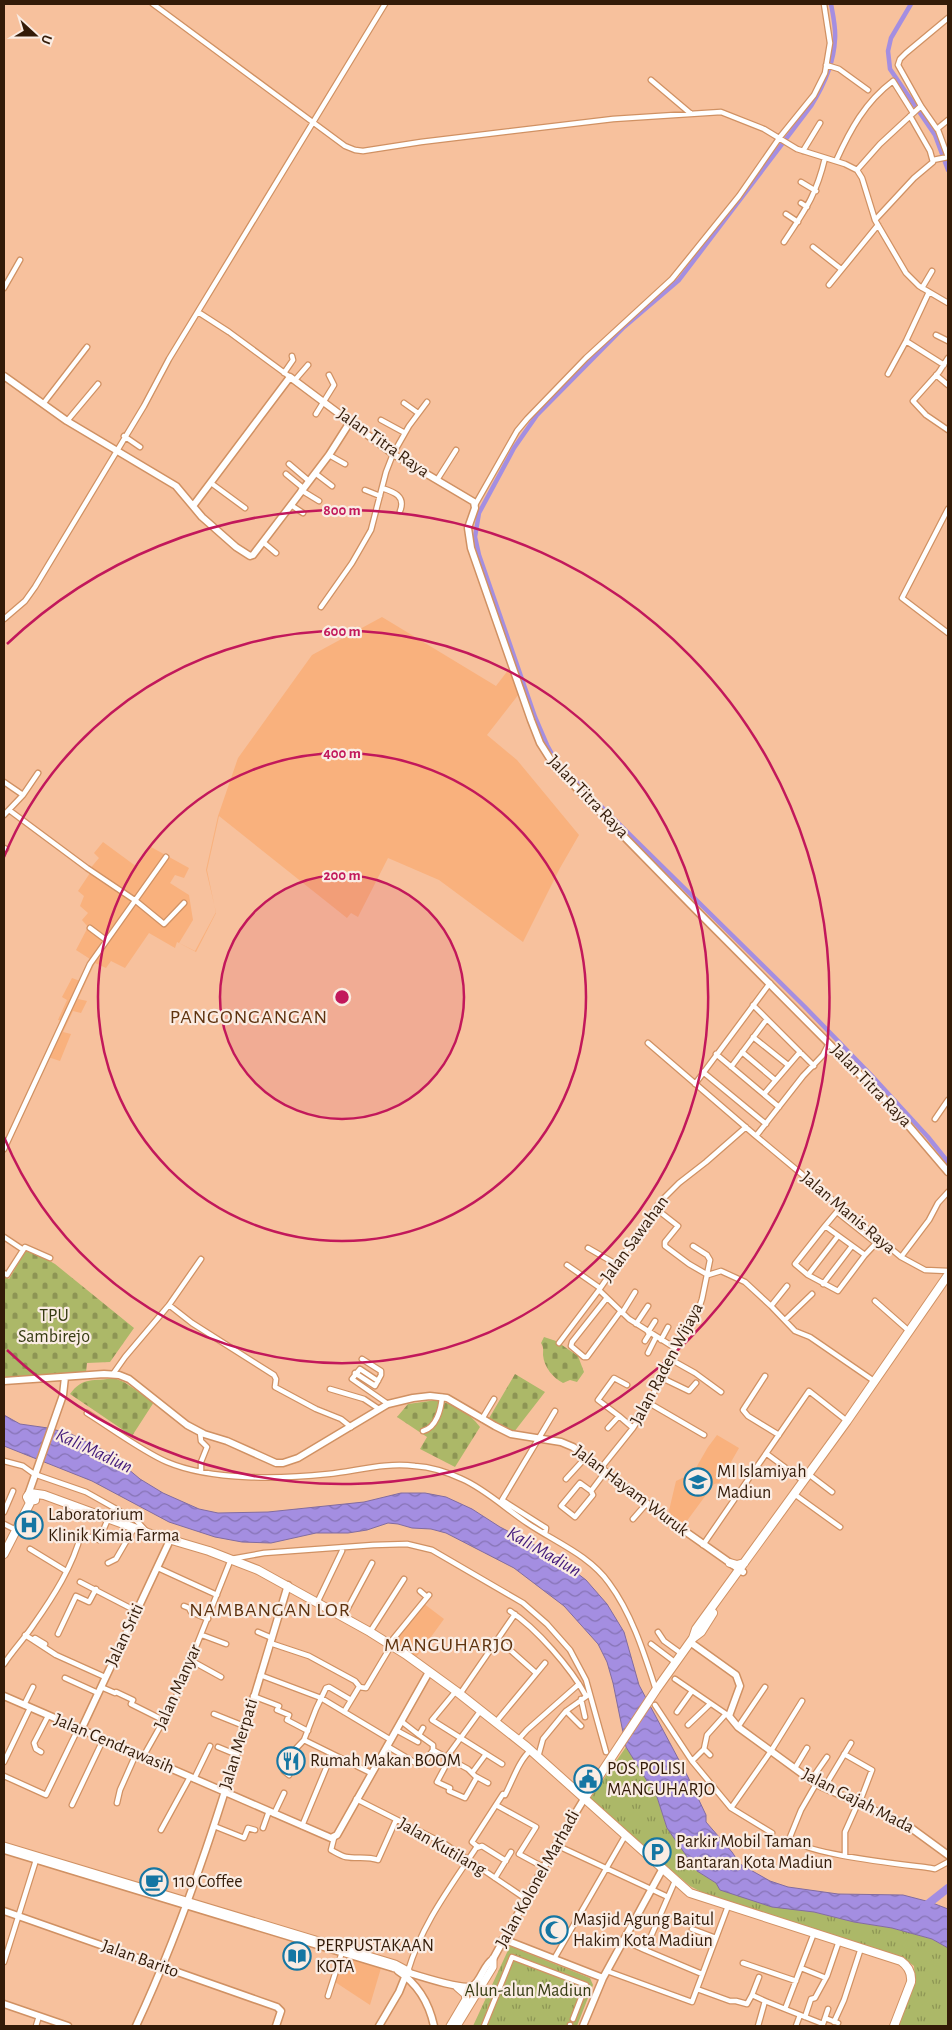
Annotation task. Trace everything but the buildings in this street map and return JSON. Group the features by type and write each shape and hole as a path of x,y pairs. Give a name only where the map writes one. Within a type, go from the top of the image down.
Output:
{"highway":[{"path":"742,1568 802,1480 847,1421 948,1273"},
{"path":"585,1797 682,1654 696,1629 797,1496 948,1282"},
{"path":"4,1554 31,1497 50,1497 148,1533 209,1550 288,1586 370,1632 481,1710 585,1797 662,1870 696,1896 901,1961 909,1969 911,1982 894,2026"},
{"path":"730,1563 742,1568"}],"main road":[{"path":"4,1846 187,1904 395,1964 407,1974"},
{"name":"Jalan Kolonel Marhadi","path":"457,2026 493,1967 493,1959"},
{"path":"450,2026 466,1999 465,1994 457,1987"}],"street":[{"path":"153,4 345,146 355,150 363,151 421,142 613,119 721,112 757,126 803,151 836,161 857,170 862,178 877,223 906,273 922,288 948,303"},
{"path":"4,619 25,601 35,587 198,312 314,122 337,80 385,4"},
{"path":"475,505 527,419 586,358 672,279 738,196 814,95 830,66 830,42 824,4"},
{"path":"934,160 898,64 900,60 948,18"},
{"path":"830,66 868,90"},
{"path":"836,161 849,133 864,110 883,88 901,75"},
{"path":"651,80 690,113"},
{"path":"829,285 877,223 934,160 948,156 938,130 916,111 894,81"},
{"path":"857,170 880,144 916,111"},
{"path":"938,130 948,120"},
{"path":"803,151 820,123"},
{"path":"784,242 808,207 816,190 825,158"},
{"path":"801,182 816,190"},
{"path":"801,203 808,207"},
{"path":"786,214 798,222"},
{"path":"813,246 841,269"},
{"path":"4,288 20,260"},
{"path":"922,288 932,270"},
{"path":"888,374 929,292"},
{"path":"198,312 290,376"},
{"path":"936,335 948,341"},
{"path":"906,341 944,365"},
{"path":"43,404 87,347"},
{"path":"290,376 292,356"},
{"path":"948,358 913,401 926,415 948,430"},
{"path":"193,506 217,471 290,376 308,365"},
{"path":"316,414 334,385 329,375"},
{"path":"936,375 948,385"},
{"path":"4,376 67,420 176,486 209,523 248,555 253,555 263,542 329,455 350,422"},
{"name":"Jalan Titra Raya","path":"290,376 393,454 470,499 475,505 468,526 471,548 531,720 543,749 567,778 896,1111 948,1172"},
{"path":"67,420 98,384"},
{"path":"321,607 352,563 370,530 393,454 426,402"},
{"path":"404,403 418,413"},
{"path":"381,420 405,433"},
{"path":"124,436 140,447"},
{"path":"437,480 456,450"},
{"path":"329,455 345,464"},
{"path":"289,464 309,481"},
{"path":"315,473 332,486"},
{"path":"286,474 319,501"},
{"path":"210,483 245,508"},
{"path":"382,488 400,496 402,502 400,511"},
{"path":"366,490 380,496"},
{"path":"291,505 303,514"},
{"path":"948,509 902,598 948,633"},
{"path":"263,542 276,553"},
{"path":"4,815 24,795 38,773"},
{"path":"4,782 24,795"},
{"path":"9,810 165,924 184,903"},
{"path":"4,1149 90,964 166,857"},
{"path":"90,928 106,940"},
{"path":"695,1084 770,983"},
{"path":"754,1005 814,1066"},
{"path":"731,1067 768,1019"},
{"path":"753,1037 788,1065"},
{"path":"648,1043 746,1127"},
{"path":"756,1136 823,1055 829,1043"},
{"path":"742,1052 775,1080"},
{"path":"764,1094 800,1052"},
{"path":"716,1054 779,1107"},
{"path":"704,1072 766,1124"},
{"path":"935,1119 948,1100"},
{"name":"Jalan Manis Raya","path":"746,1127 838,1210 877,1241 924,1270 948,1273"},
{"name":"Jalan Sawahan","path":"675,1348 636,1324 606,1299 599,1289 655,1208 678,1183 706,1162 746,1127"},
{"path":"901,1257 929,1220 938,1203 948,1192"},
{"path":"655,1208 678,1226 665,1242 665,1246 688,1264 708,1275"},
{"path":"838,1210 795,1264 808,1275 838,1291 877,1241"},
{"path":"824,1226 865,1255"},
{"path":"808,1275 838,1236"},
{"path":"4,1237 22,1249 29,1248 50,1258"},
{"path":"693,1246 709,1257 708,1275"},
{"path":"823,1284 852,1246"},
{"path":"588,1248 616,1264"},
{"path":"4,1273 8,1275 22,1249"},
{"path":"113,1374 168,1305 201,1259"},
{"path":"559,1343 599,1289 567,1265"},
{"path":"708,1275 718,1271 728,1273 745,1282 795,1331 810,1337 874,1381"},
{"name":"Jalan Raden Wijaya","path":"590,1491 648,1404 675,1348 698,1310 708,1275"},
{"path":"771,1306 787,1286"},
{"path":"606,1299 572,1342 571,1346 584,1357 587,1356 635,1292"},
{"path":"785,1320 812,1294"},
{"path":"875,1301 909,1331"},
{"path":"168,1305 192,1323 274,1375 276,1379 275,1387 316,1409 341,1419 351,1426"},
{"path":"636,1324 648,1306"},
{"path":"645,1341 655,1321"},
{"path":"648,1353 668,1328"},
{"path":"362,1359 381,1372 371,1393"},
{"path":"670,1359 695,1373 721,1392"},
{"path":"378,1381 360,1369 352,1380 388,1404"},
{"name":"Jalan Hayam Wuruk","path":"4,1381 113,1374 134,1382 187,1425 200,1432 232,1443 270,1461 283,1463 298,1458 388,1404 413,1398 442,1397 457,1403 511,1434 561,1442 573,1447 703,1545 730,1563"},
{"path":"355,1374 375,1386"},
{"path":"361,1386 369,1375"},
{"path":"765,1376 743,1410 748,1416 779,1435"},
{"path":"31,1497 36,1472 63,1395 65,1377"},
{"path":"627,1385 614,1378 598,1400 633,1428"},
{"path":"662,1378 689,1390 696,1383"},
{"path":"330,1389 364,1399 379,1409"},
{"path":"703,1545 809,1391 847,1421"},
{"path":"422,1431 431,1427 439,1414 442,1397"},
{"path":"482,1419 494,1399"},
{"path":"648,1404 704,1435"},
{"path":"545,1534 546,1528 502,1500 555,1411"},
{"path":"87,1413 153,1455 181,1467 201,1471 247,1477 328,1474 396,1465 432,1468 470,1483 545,1534 582,1556 609,1582 628,1616 643,1650 655,1692"},
{"path":"608,1428 620,1416"},
{"path":"200,1432 201,1441 207,1447 201,1471"},
{"path":"767,1454 802,1480"},
{"path":"566,1479 587,1456"},
{"path":"4,1461 23,1466 86,1492 136,1520 148,1533"},
{"path":"811,1476 832,1492"},
{"name":"Jalan Raden Wijaya","path":"580,1483 590,1491 593,1495 575,1517 561,1506 580,1483"},
{"path":"4,1512 13,1491"},
{"path":"797,1496 840,1527"},
{"path":"633,1519 647,1503"},
{"path":"4,1664 39,1617 66,1571 73,1559 80,1534 100,1540 108,1519"},
{"path":"4,1524 16,1530"},
{"path":"108,1563 116,1559 134,1528"},
{"name":"Jalan Sriti","path":"80,1729 170,1540"},
{"path":"230,1559 264,1553 373,1545 407,1544 432,1550 523,1603 570,1650 586,1680 588,1695 606,1752"},
{"path":"30,1550 66,1571"},
{"path":"317,1603 342,1552"},
{"name":"Jalan Manyar","path":"143,1757 165,1721 192,1661 230,1559"},
{"path":"343,1617 372,1563"},
{"path":"158,1568 217,1595"},
{"path":"370,1632 404,1579"},
{"path":"80,1582 136,1611"},
{"name":"Jalan Merpati","path":"136,2026 162,1968 187,1904 214,1826 288,1586"},
{"path":"58,1634 76,1596 89,1602 96,1589"},
{"path":"258,1632 271,1641 308,1656 355,1681 359,1686 366,1688 390,1645 428,1596 420,1591"},
{"path":"184,1606 189,1608 190,1612 208,1619"},
{"path":"510,1611 532,1629 588,1695"},
{"path":"502,1764 432,1720 458,1693 515,1614"},
{"path":"658,1632 664,1641 682,1654"},
{"path":"26,1635 56,1655 105,1677"},
{"path":"202,1635 226,1644"},
{"path":"33,1640 35,1638 45,1644"},
{"path":"498,1639 536,1673"},
{"path":"691,1640 736,1675 740,1686 727,1715 707,1736 704,1749 692,1761"},
{"path":"651,1644 676,1663"},
{"path":"192,1661 221,1677"},
{"path":"496,1722 545,1663"},
{"path":"396,1820 378,1860 369,1857 345,1857 331,1850 334,1838 429,1672"},
{"path":"260,1675 321,1698 419,1765 427,1759 433,1750 433,1744 401,1721"},
{"path":"65,1678 134,1700 131,1704 165,1721"},
{"path":"675,1679 727,1715"},
{"path":"518,1740 579,1684"},
{"path":"344,1712 359,1686"},
{"path":"4,1762 27,1707 33,1687"},
{"path":"289,1775 284,1771 287,1760 304,1740 321,1698 328,1687 351,1700"},
{"path":"738,1727 766,1687"},
{"path":"677,1712 692,1691"},
{"path":"538,1757 543,1739 566,1711 588,1695"},
{"name":"Jalan Cendrawasih","path":"4,1696 302,1826 334,1838"},
{"path":"253,1696 278,1706 277,1710 289,1715 287,1720 308,1731"},
{"path":"581,1699 585,1717"},
{"path":"731,1808 771,1751 802,1701"},
{"path":"688,1725 710,1704"},
{"path":"655,1705 692,1761 731,1808 772,1833"},
{"path":"446,1758 481,1710"},
{"path":"566,1711 581,1726"},
{"path":"214,1714 244,1726"},
{"name":"Jalan Gajah Mada","path":"727,1715 738,1727 814,1782 912,1828 948,1855"},
{"path":"41,1752 36,1749 34,1743 48,1716"},
{"path":"419,1735 423,1728"},
{"path":"4,1776 46,1795 80,1729"},
{"path":"396,1730 418,1742"},
{"path":"72,1805 104,1740"},
{"path":"304,1740 371,1773"},
{"path":"824,1788 851,1743"},
{"path":"161,1830 210,1746"},
{"path":"218,1747 235,1754"},
{"path":"795,1768 807,1748"},
{"path":"704,1749 710,1755"},
{"path":"433,1750 488,1784"},
{"path":"506,1861 472,1842 503,1794 505,1794 518,1772 520,1762 531,1750"},
{"path":"117,1803 120,1790 136,1754"},
{"path":"302,1826 332,1754"},
{"path":"472,1773 486,1754"},
{"path":"844,1754 872,1770 845,1832 845,1856"},
{"path":"827,1757 801,1810 790,1839 813,1849 845,1856 935,1869 948,1862"},
{"path":"446,1765 437,1782 450,1788 449,1791 465,1798 477,1777"},
{"path":"263,1828 284,1793"},
{"name":"Jalan Kolonel Marhadi","path":"457,1987 472,1986 487,1964 493,1959 543,1867 585,1797"},
{"name":"Jalan Kutilang","path":"356,1799 445,1844 526,1899"},
{"path":"496,1805 536,1827 519,1854 543,1867"},
{"path":"214,1826 244,1838 248,1828 255,1830"},
{"path":"554,1959 625,1836"},
{"path":"556,1845 668,1897"},
{"path":"378,2026 399,1992 407,1974 415,1946 424,1928 478,1847"},
{"path":"4,1850 66,1867"},
{"path":"495,1878 511,1852"},
{"path":"4,1962 36,1860"},
{"path":"583,2026 603,1978 662,1870"},
{"path":"645,1950 675,1881"},
{"path":"607,1971 692,2002 728,1906"},
{"name":"Jalan Barito","path":"4,1911 277,2007 281,2012 276,2026"},
{"path":"692,1929 716,1938"},
{"path":"785,2009 814,1933"},
{"path":"503,1939 603,1978"},
{"path":"624,1940 702,1974"},
{"path":"796,2026 811,1999 814,2000 826,1978 839,1941"},
{"path":"323,1944 407,1974 457,1987"},
{"path":"825,2018 836,2022 861,1948"},
{"path":"328,1996 342,1952"},
{"path":"484,2026 512,1957 586,1985 573,2019"},
{"path":"743,1963 796,1981"},
{"path":"801,1968 826,1978"},
{"path":"407,1974 421,1992 434,2026"},
{"path":"697,1989 730,2001 747,2004 759,1977"},
{"path":"752,1995 821,2024 824,2023 828,2009"},
{"path":"758,2026 765,2001"},
{"path":"4,2004 68,2026"},
{"path":"36,2026 39,2016"}],"shaded area":[{"path":"382,617 496,686 509,669 519,694 487,735 517,760 579,835 560,868 523,942 439,880 388,858 358,917 351,913 347,918 219,816 207,870 214,905 206,870 218,816 238,758 312,655"},
{"path":"103,842 137,867 151,847 189,868 184,878 175,875 170,883 189,895 193,920 179,943 195,951 216,912 196,952 177,942 175,948 149,933 125,968 111,961 106,968 95,963 78,999 87,1001 81,1013 73,1011 63,1032 71,1034 60,1061 45,1056 62,1021 58,1020 67,1000 62,997 72,978 80,981 90,959 76,950 88,927 82,920 88,913 80,906 84,896 78,891 90,873 88,871 99,858 94,853"},
{"name":"MI Islamiyah Madiun","path":"717,1435 739,1448 719,1483 714,1484 681,1529 667,1519 676,1481 693,1473"},
{"path":"423,1603 444,1619 415,1659 392,1643"},
{"path":"341,1956 381,1968 370,2005 335,1982"}],"green space":[{"name":"TPU Sambirejo","path":"27,1248 55,1264 134,1328 110,1362 87,1363 86,1373 4,1377 4,1276 9,1279"},
{"path":"544,1337 556,1341 578,1356 584,1372 577,1382 570,1380 563,1383 550,1372 545,1364 543,1355 541,1343"},
{"path":"515,1374 545,1392 514,1432 488,1420"},
{"path":"114,1378 124,1382 154,1402 132,1436 70,1394 84,1382"},
{"path":"437,1400 461,1410 480,1427 455,1467 420,1449 427,1437 397,1417 408,1404"},
{"path":"626,1747 657,1797 667,1828 697,1871 716,1883 814,1912 854,1922 892,1928 932,1939 948,1948 948,2026 898,2026 915,1980 914,1966 906,1960 703,1893 690,1886 589,1800"},
{"name":"Alun-alun Madiun","path":"510,1946 590,1978 593,1985 577,2026 473,2026"}],"water":[{"name":"Kali Madiun","path":"4,1415 20,1424 71,1434 109,1453 140,1479 163,1493 199,1509 218,1513 268,1512 364,1502 401,1493 425,1493 446,1497 472,1509 500,1527 552,1554 586,1580 607,1604 624,1632 639,1685 688,1777 706,1815 706,1822 740,1864 770,1881 788,1887 838,1894 903,1895 948,1909 948,1948 932,1939 892,1928 854,1922 814,1912 772,1907 720,1890 716,1883 697,1871 667,1828 657,1797 626,1747 613,1683 607,1662 598,1644 564,1606 514,1568 446,1533 398,1524 388,1523 367,1530 348,1533 316,1533 271,1543 242,1542 215,1537 169,1522 92,1481 4,1446"}],"waterway":[{"path":"831,4 835,30 833,57 824,83 811,106 679,280 624,327 537,415 514,448 479,513 475,537 479,555 535,717 557,763 804,1006 872,1076 928,1137 948,1162"},
{"path":"911,4 891,38 888,51 890,69 935,135 948,170"},
{"path":"924,1907 948,1888"}],"place":[{"name":"MI Islamiyah Madiun","path":"698,1482"},
{"name":"Laboratorium Klinik Kimia Farma","path":"29,1525"},
{"name":"Rumah Makan BOOM","path":"291,1761"},
{"name":"POS POLISI MANGUHARJO","path":"588,1779"},
{"name":"Parkir Mobil Taman Bantaran Kota Madiun","path":"657,1852"},
{"name":"110 Coffee","path":"154,1882"},
{"name":"Masjid Agung Baitul Hakim Kota Madiun","path":"554,1930"},
{"name":"PERPUSTAKAAN KOTA","path":"297,1956"}],"district":[{"name":"PANGONGANGAN","path":"249,1017"},
{"name":"NAMBANGAN LOR","path":"270,1610"},
{"name":"MANGUHARJO","path":"449,1645"}]}
